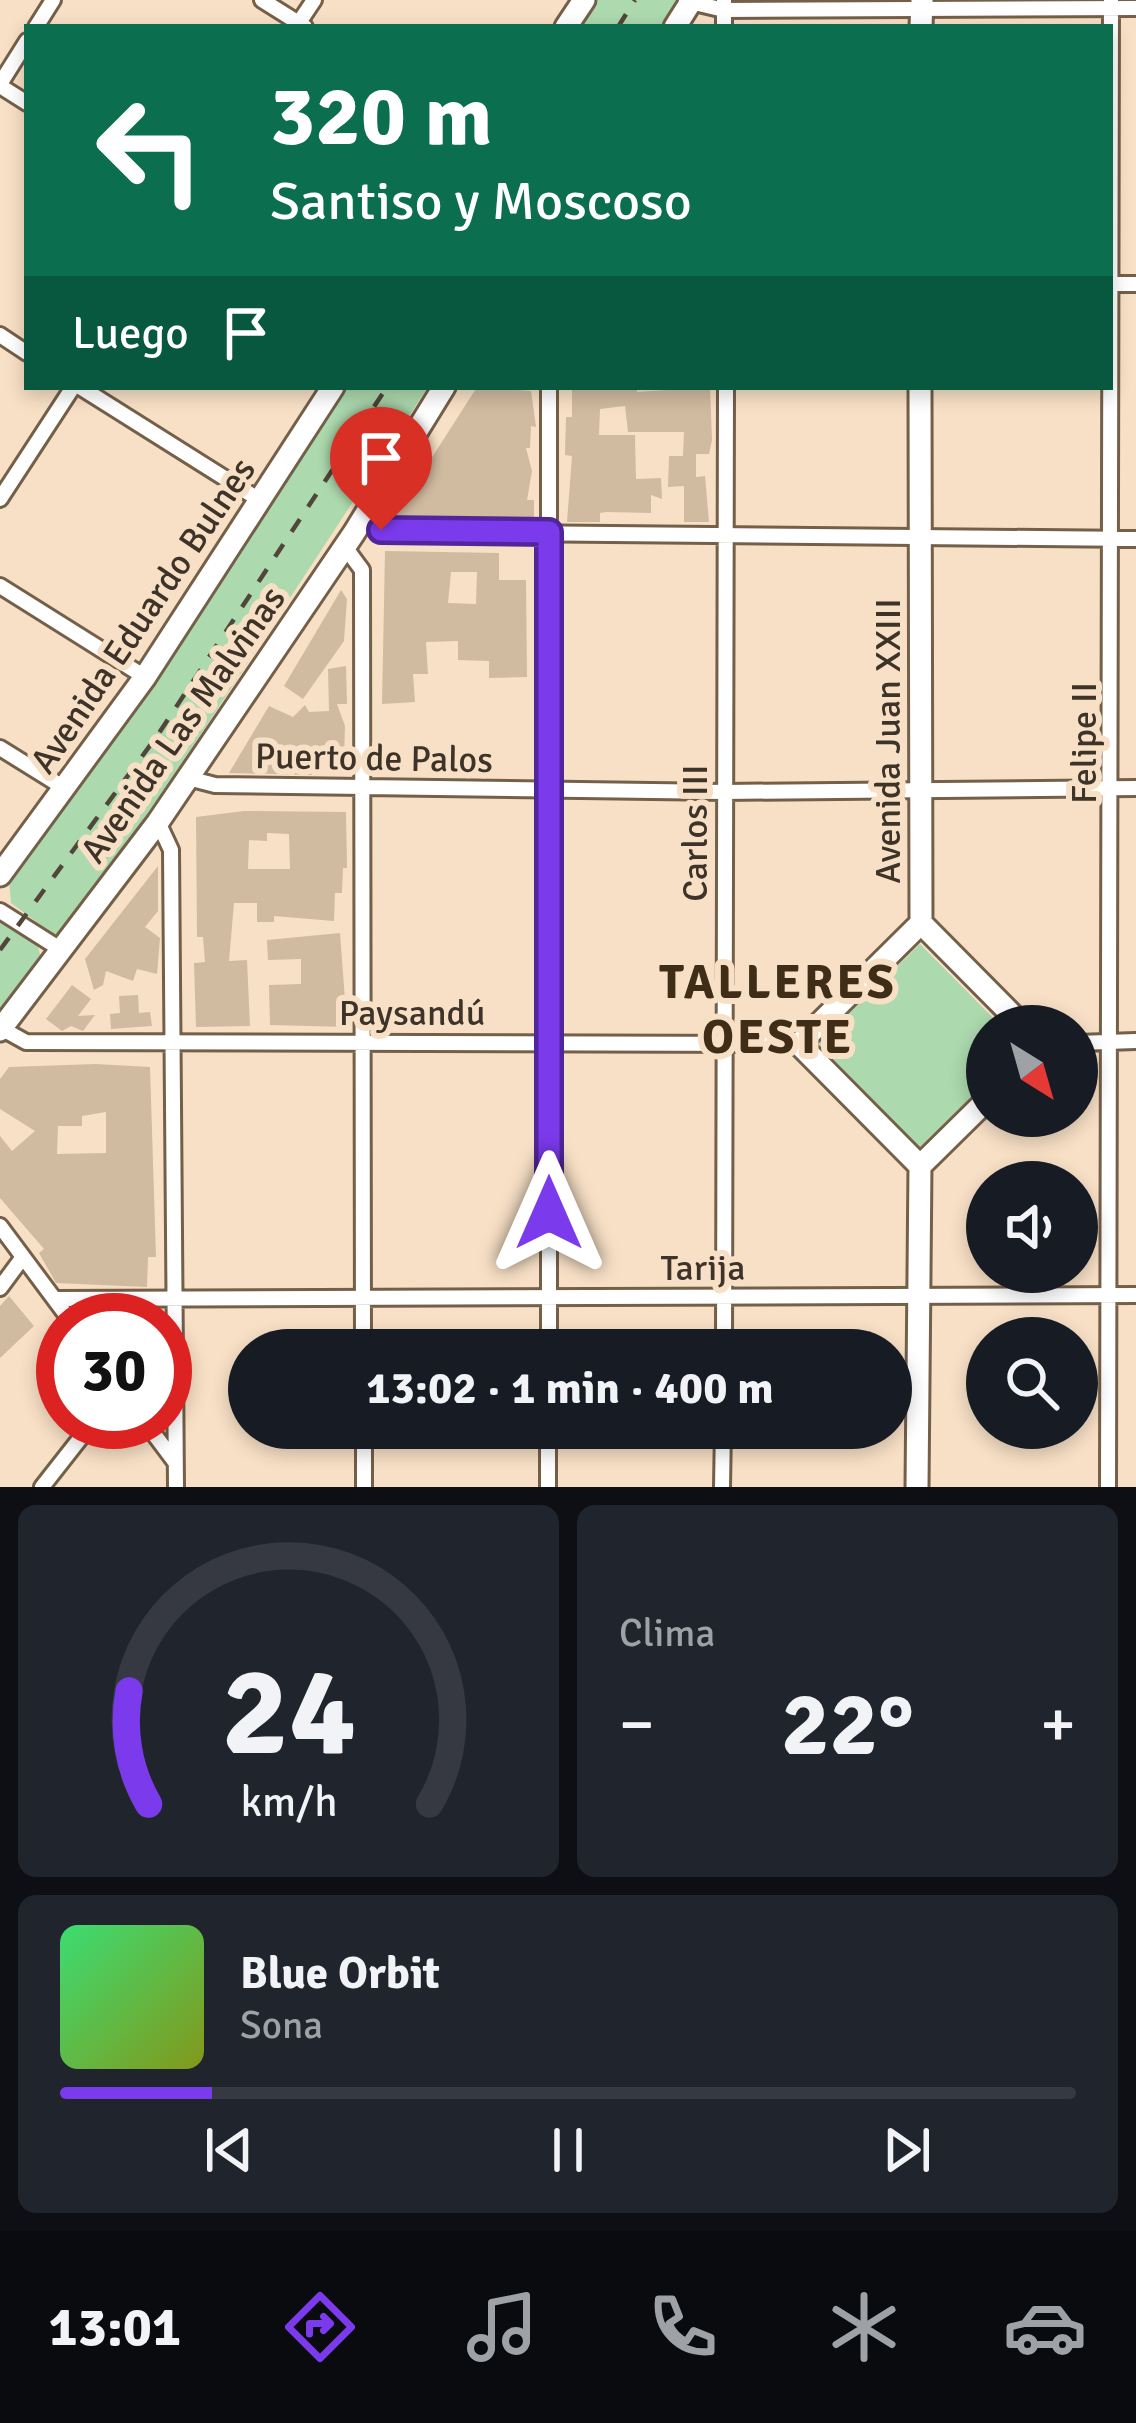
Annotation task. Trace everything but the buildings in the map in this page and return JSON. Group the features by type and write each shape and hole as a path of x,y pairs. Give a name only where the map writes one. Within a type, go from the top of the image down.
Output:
{"main road":[{"name":"Avenida Eduardo Bulnes","path":"0,875 145,677 331,390"},
{"name":"Avenida Las Malvinas","path":"0,1029 158,822 361,523 442,390"},
{"name":"Avenida Juan XXIII","path":"799,1043 921,923 920,390"},
{"path":"921,923 1002,1005"},
{"path":"799,1043 920,1166"},
{"path":"917,1487 920,1166 966,1121"}],"street":[{"path":"262,0 297,24"},
{"path":"689,1 724,12 1111,4 1136,8"},
{"path":"0,85 24,46"},
{"path":"0,499 74,390"},
{"path":"81,390 260,501"},
{"path":"549,390 549,1329"},
{"name":"Carlos III","path":"724,1329 726,390"},
{"name":"Felipe II","path":"1108,1487 1112,390"},
{"path":"361,523 395,532 1136,539"},
{"path":"345,547 362,570 363,1329"},
{"path":"0,586 145,677"},
{"path":"0,748 66,789"},
{"name":"Puerto de Palos","path":"188,778 215,785 724,791 1136,788"},
{"path":"158,822 171,850 176,1044 172,1293"},
{"path":"0,911 60,950"},
{"name":"Paysandú","path":"0,1029 26,1042 799,1043"},
{"path":"1098,1041 1136,1041"},
{"path":"0,1226 50,1293"},
{"path":"0,1288 23,1257"},
{"name":"Tarija","path":"192,1295 1136,1294"},
{"path":"42,1487 72,1449"},
{"path":"165,1449 175,1462"},
{"path":"175,1449 176,1487"},
{"path":"364,1449 364,1487"},
{"path":"548,1449 548,1487"},
{"path":"722,1487 723,1449"}],"green space":[{"path":"598,0 678,0 663,24 583,24"},
{"path":"345,390 426,390 167,786 64,930 54,935 11,903 9,881 147,696"},
{"path":"0,921 38,946 41,959 0,1012"},
{"path":"920,944 980,1005 966,1005 966,1103 920,1148 818,1044"}],"railway":[{"path":"620,24 635,0"},
{"path":"0,950 157,736 385,390"}],"district":[{"name":"TALLERES OESTE","path":"778,1008"}],"route":[{"path":"381,530 549,532 549,1213"}]}
